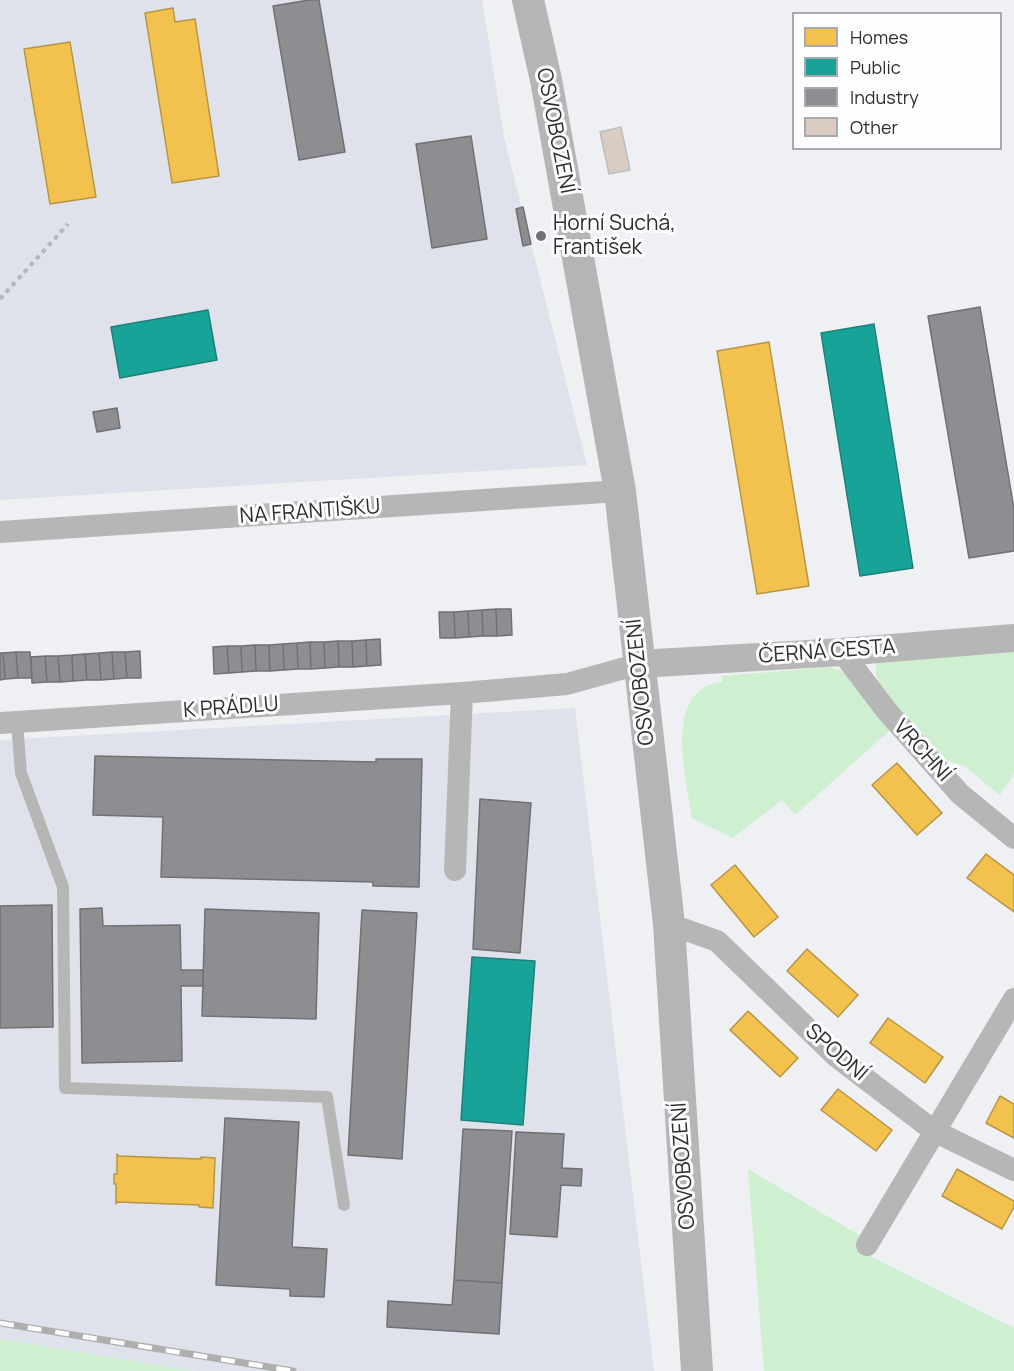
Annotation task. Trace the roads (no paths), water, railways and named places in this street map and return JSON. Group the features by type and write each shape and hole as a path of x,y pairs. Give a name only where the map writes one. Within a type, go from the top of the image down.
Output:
{"main road":[{"name":"OSVOBOZENÍ","path":"528,0 546,80 620,491 669,924 697,1371"}],"street":[{"name":"NA FRANTIŠKU","path":"0,532 620,491"},
{"name":"ČERNÁ CESTA","path":"639,664 842,652 1014,638"},
{"name":"VRCHNÍ","path":"842,652 886,710 960,794 1014,838"},
{"name":"K PRÁDLU","path":"8,722 462,693 567,684 639,664"},
{"path":"455,870 462,693"},
{"name":"SPODNÍ","path":"669,924 717,941 837,1057 934,1131 1014,1170"},
{"path":"867,1245 1014,999"}],"lane":[{"path":"8,722 21,773 63,887 65,1088 327,1097 344,1205"}],"railway":[{"path":"0,1323 293,1371"}],"place":[{"name":"Horní Suchá, František","path":"541,236"}]}
